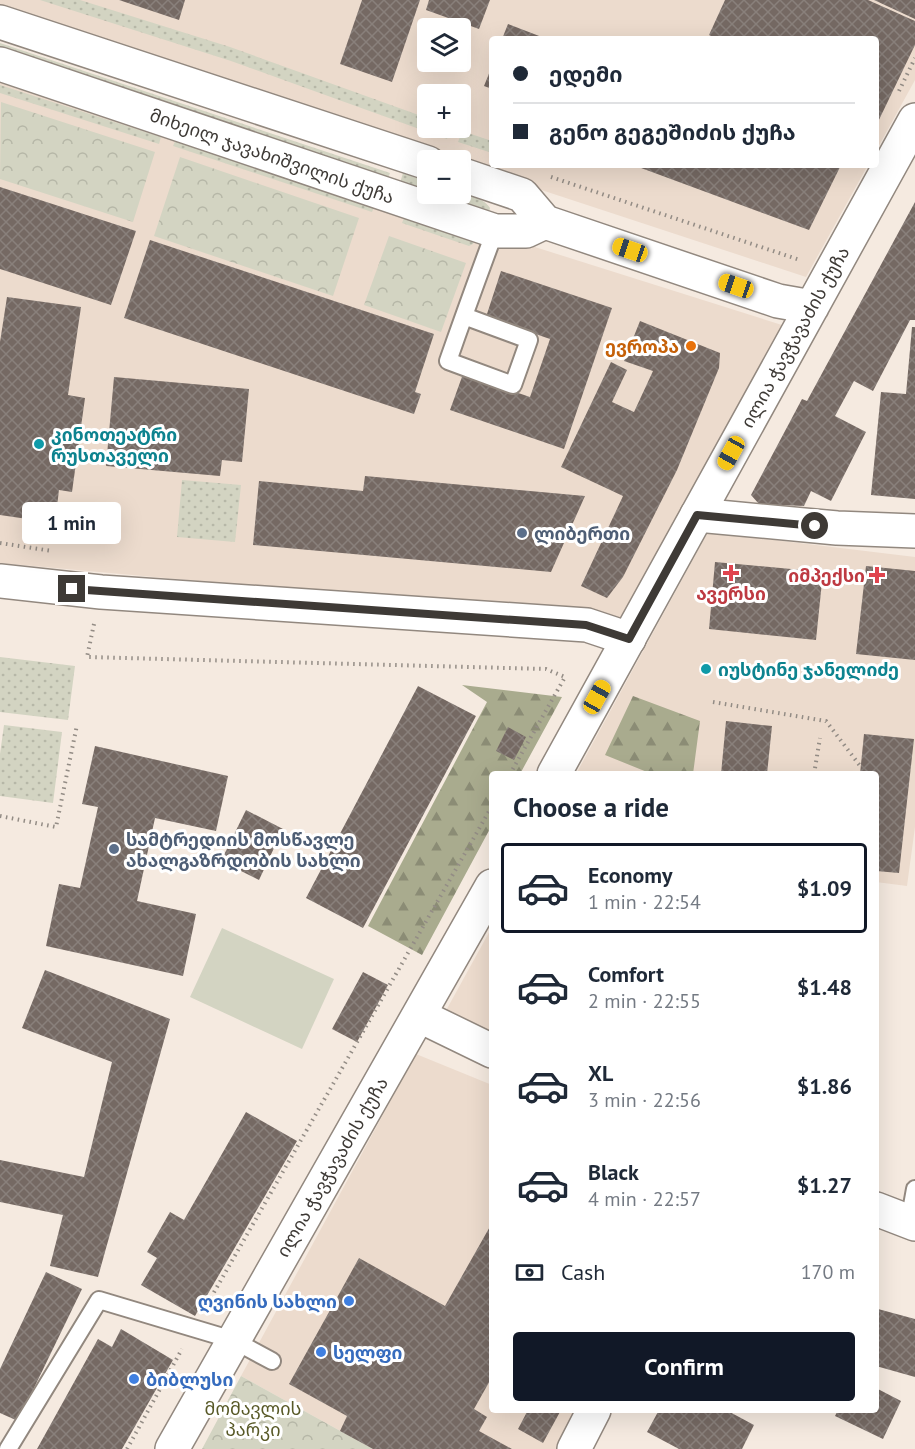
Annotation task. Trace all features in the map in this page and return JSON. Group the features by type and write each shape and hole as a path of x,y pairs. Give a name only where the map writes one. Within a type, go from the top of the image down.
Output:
{"street":[{"path":"0,22 417,160"},
{"name":"მიხეილ ჯავახიშვილის ქუჩა","path":"0,64 495,231 526,231 545,222"},
{"name":"ილია ჭავჭავაძის ქუჩა","path":"556,771 915,120"},
{"path":"471,178 522,195 545,222 778,301 812,307"},
{"path":"697,515 837,528 915,531"},
{"path":"0,581 101,592 586,625 629,639"},
{"name":"ილია ჭავჭავაძის ქუჩა","path":"172,1449 333,1162 420,1017 489,891"},
{"path":"420,1017 489,1049"},
{"path":"879,1210 912,1223"},
{"path":"574,1449 592,1413"}],"lane":[{"path":"464,316 530,340 513,385 448,361 464,316 495,231"},
{"path":"912,1223 915,1189"},
{"path":"8,1449 99,1300 233,1340 272,1361"}],"path":[{"path":"546,175 803,261"},
{"path":"0,543 59,552"},
{"path":"87,657 546,669 565,676 512,771"},
{"path":"713,702 826,721 861,767"},
{"path":"0,816 56,827 77,725"},
{"path":"814,771 820,738"},
{"path":"126,1449 489,811"}],"shaded area":[{"path":"0,0 915,0 915,80 879,146 879,36 489,36 489,168 866,168 806,277 471,167 471,150 420,150 0,12"},
{"path":"0,78 785,326 627,620 0,563"},
{"path":"708,532 915,557 915,827 907,886 879,882 879,771 578,771"},
{"path":"489,932 489,1036 443,1016"},
{"path":"416,1054 489,1084 489,1413 577,1413 559,1449 373,1449 241,1376"}],"green space":[{"path":"40,0 80,0 230,47 417,114 417,128 231,61"},
{"path":"0,43 390,173 387,181 0,51"},
{"path":"0,85 161,137 159,144 0,93"},
{"path":"1,102 155,152 133,222 0,179"},
{"path":"471,134 489,140 489,152 458,142 459,138 471,138"},
{"path":"176,139 375,205 372,212 173,146"},
{"path":"180,157 359,218 333,296 154,236"},
{"path":"403,173 417,178 417,189 400,183"},
{"path":"471,196 485,203 490,208 489,212 462,204 471,204"},
{"path":"406,213 475,239 473,244 469,246 402,223"},
{"path":"389,236 466,263 441,332 364,305"},
{"path":"182,480 241,485 235,542 177,537"},
{"path":"0,657 75,666 68,720 0,712"},
{"path":"462,685 562,697 522,771 489,771 489,831 422,955 368,926 487,702"},
{"path":"633,696 700,721 693,771 645,771 605,755"},
{"path":"4,725 62,732 53,803 0,796 0,754"},
{"path":"222,928 334,979 302,1049 190,997"},
{"name":"მომავლის პარკი","path":"241,1376 373,1449 202,1449"}],"building":[{"path":"119,0 185,0 179,20"},
{"path":"362,0 420,0 392,82 340,64"},
{"path":"429,0 490,0 479,29 471,26 471,18 448,18 426,10"},
{"path":"725,0 868,0 915,21 915,45 879,120 879,36 709,35"},
{"path":"874,0 915,0 915,19"},
{"path":"508,24 539,36 503,36"},
{"path":"489,74 489,88 484,86"},
{"path":"641,168 840,168 809,230"},
{"path":"0,187 136,231 111,305 0,269"},
{"path":"915,202 915,320 910,320 873,391 854,381 835,416 866,432 831,501 811,491 804,506 759,504 751,495 802,399 807,401"},
{"path":"150,240 434,334 415,392 421,394 414,414 124,318"},
{"path":"501,271 612,308 564,449 450,410 463,374 530,397 550,339 486,317"},
{"name":"კინოთეატრი რუსთაველი","path":"7,297 81,307 68,395 85,398 72,492 59,490 55,523 0,515 0,342"},
{"path":"640,321 720,353 719,368 677,470 623,577 607,598 581,586 623,496 561,467 611,362 627,370 612,402 634,412 653,371 624,361"},
{"path":"912,327 915,327 915,499 871,495 881,392 906,394"},
{"path":"114,377 249,389 242,462 222,460 220,476 106,466"},
{"path":"365,476 585,496 551,572 253,545 259,481 363,491"},
{"path":"715,562 823,572 816,640 709,629"},
{"path":"866,566 915,571 915,660 856,654"},
{"path":"418,686 476,716 363,928 306,898"},
{"path":"726,721 772,726 767,771 721,771"},
{"path":"508,727 526,737 514,760 496,751"},
{"path":"864,734 914,739 899,873 879,871 879,771 860,771"},
{"path":"95,746 228,776 216,831 155,818 137,901 196,914 183,976 46,946 59,884 80,888 98,807 82,804"},
{"path":"246,810 283,829 259,880 221,861"},
{"path":"45,970 170,1019 98,1277 50,1266 63,1215 0,1202 0,1160 84,1177 112,1062 22,1028"},
{"path":"363,972 388,985 357,1042 332,1029"},
{"path":"246,1112 297,1141 195,1316 141,1285 157,1258 147,1252 170,1212 184,1220"},
{"path":"489,1228 489,1382 474,1409 487,1417 479,1431 512,1449 373,1449 340,1431 347,1416 289,1384 359,1258 445,1306"},
{"path":"46,1272 82,1289 18,1421 0,1413 0,1369"},
{"path":"879,1309 915,1319 915,1377 879,1367"},
{"path":"121,1329 173,1360 122,1449 37,1449 98,1339 112,1347"},
{"path":"879,1390 901,1401 883,1439 835,1416 836,1413 879,1413"},
{"path":"526,1413 559,1413 543,1443 518,1429"},
{"path":"657,1413 732,1413 754,1425 742,1449 679,1449 647,1432"}],"place":[{"name":"ევროპა","path":"691,346"},
{"name":"კინოთეატრი რუსთაველი","path":"39,444"},
{"name":"ლიბერთი","path":"522,533"},
{"name":"ავერსი","path":"731,573"},
{"name":"იმპექსი","path":"877,575"},
{"name":"იუსტინე ჯანელიძე","path":"706,669"},
{"name":"სამტრედიის მოსწავლე ახალგაზრდობის სახლი","path":"114,849"},
{"name":"ღვინის სახლი","path":"349,1301"},
{"name":"სელფი","path":"321,1352"},
{"name":"ბიბლუსი","path":"134,1379"}],"route":[{"path":"72,589 586,625 629,639 697,515 815,526"}]}
